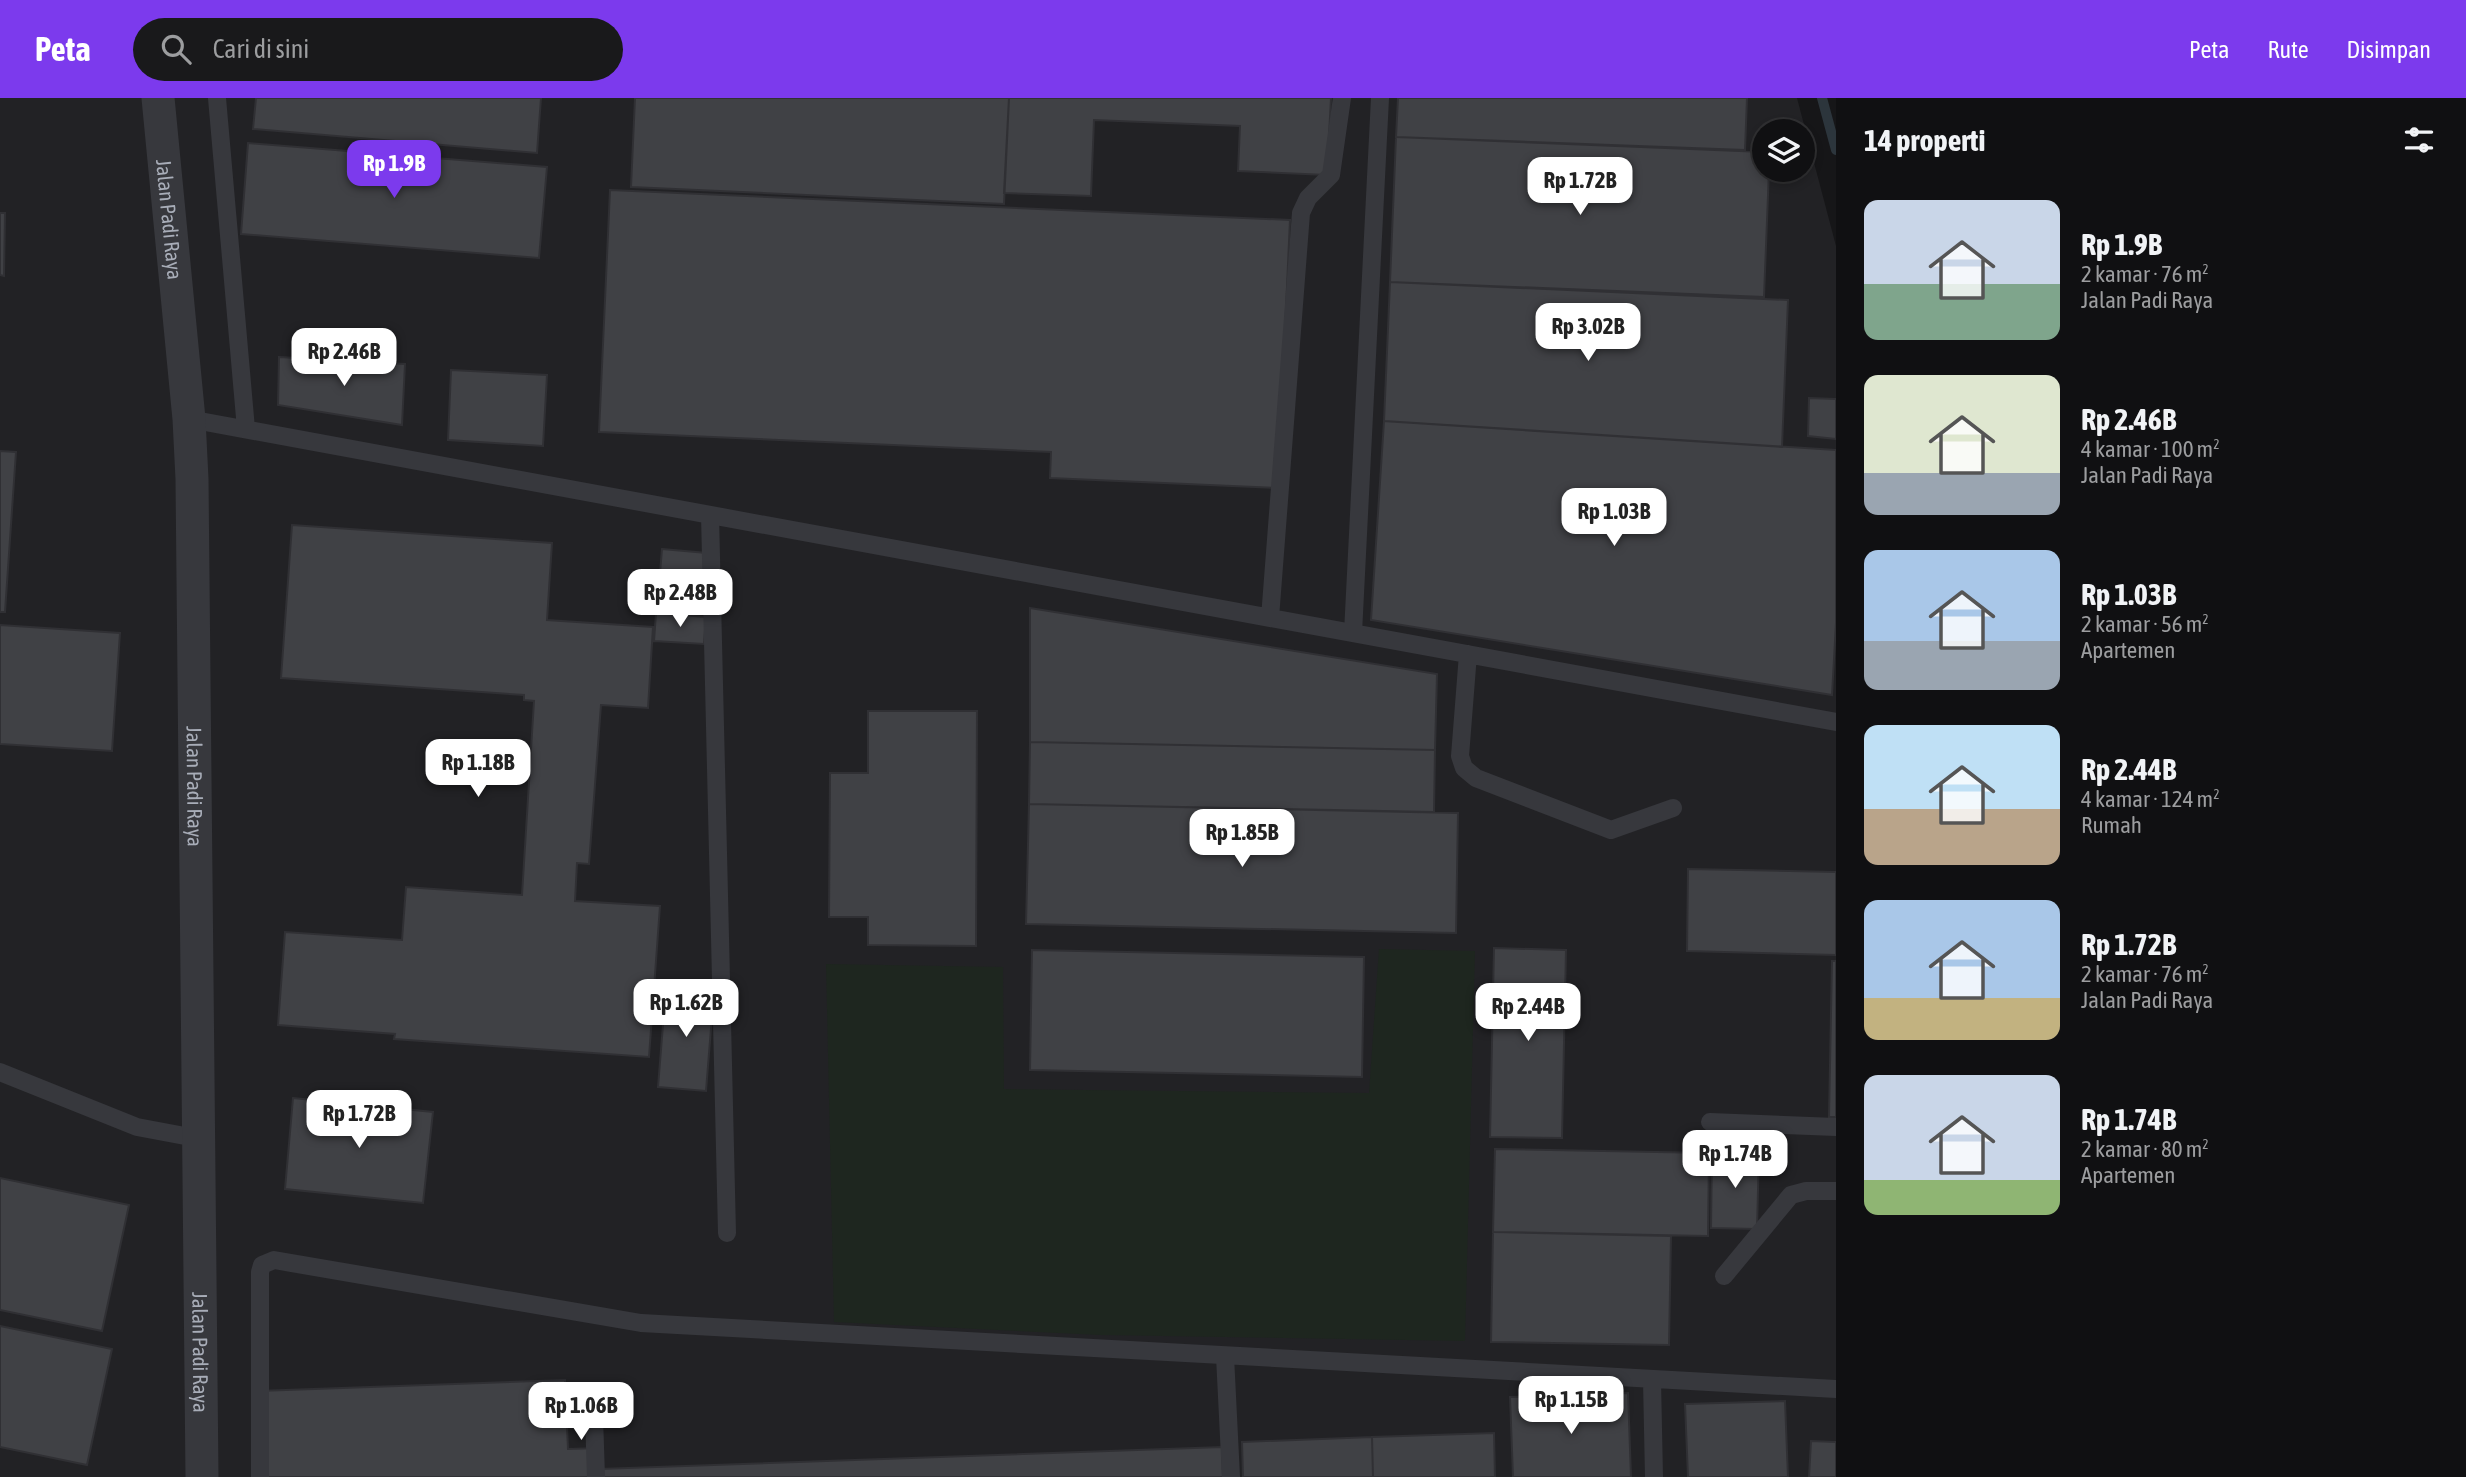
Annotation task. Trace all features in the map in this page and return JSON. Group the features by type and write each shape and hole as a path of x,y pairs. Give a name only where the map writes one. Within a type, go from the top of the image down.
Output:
{"street":[{"name":"Jalan Padi Raya","path":"158,98 189,419 201,1139 202,1477"}],"lane":[{"path":"217,98 246,429"},
{"path":"1270,618 1301,213 1308,198 1331,174 1342,98"},
{"path":"1353,633 1380,98"},
{"path":"189,419 1836,722"},
{"path":"710,515 727,1233"},
{"path":"1468,654 1460,756 1464,768 1476,778 1611,830 1673,808"},
{"path":"0,1072 138,1126 201,1139"},
{"path":"1710,1122 1836,1127"},
{"path":"1724,1276 1791,1195 1807,1191 1836,1191"},
{"path":"260,1477 260,1272 262,1265 274,1260 641,1323 1836,1389"},
{"path":"1225,1356 1231,1477"},
{"path":"1652,1380 1654,1477"},
{"path":"594,1416 596,1477"}],"shaded area":[{"path":"0,98 1797,98 1803,119 1752,119 1752,182 1815,182 1815,166 1836,246 1836,1477 0,1477"},
{"path":"1379,949 1475,951 1465,1341 1100,1335 834,1322 826,964 1003,967 1004,1089 1369,1093"}],"building":[{"path":"256,98 541,98 537,153 253,129"},
{"path":"635,98 1009,98 1004,204 631,187"},
{"path":"1009,98 1331,98 1327,175 1238,171 1240,126 1094,120 1091,196 1004,193"},
{"path":"1398,98 1747,98 1745,150 1396,137"},
{"path":"1396,137 1752,152 1752,182 1769,182 1764,297 1390,282"},
{"path":"248,143 547,167 539,258 241,234"},
{"path":"610,190 1290,220 1278,488 1050,478 1051,452 599,432"},
{"path":"0,213 5,213 4,276 0,275"},
{"path":"1390,282 1788,300 1782,447 1384,421"},
{"path":"279,357 405,364 402,425 278,405"},
{"path":"451,370 547,375 543,446 448,440"},
{"path":"1809,398 1836,399 1836,439 1808,436"},
{"path":"1384,421 1836,450 1836,623 1832,695 1371,620"},
{"path":"0,451 16,452 5,612 0,612"},
{"path":"292,525 552,543 547,620 653,627 648,708 601,705 589,864 577,863 575,901 660,906 649,1057 394,1039 395,1034 278,1025 285,932 402,940 406,887 522,895 534,701 524,700 524,695 281,678"},
{"path":"662,549 707,553 702,612 657,609"},
{"path":"1030,608 1437,674 1435,750 1030,742"},
{"path":"656,613 706,617 704,644 654,641"},
{"path":"0,625 120,633 112,751 0,744"},
{"path":"868,711 977,711 976,946 868,945 868,917 829,917 830,773 868,773"},
{"path":"1030,742 1435,750 1434,812 1029,804"},
{"path":"1029,804 1458,813 1456,933 1026,924"},
{"path":"1688,869 1836,872 1836,955 1687,951"},
{"path":"1494,948 1566,950 1562,1138 1490,1137"},
{"path":"1032,950 1364,957 1362,1077 1030,1070"},
{"path":"1832,961 1836,961 1836,1117 1829,1117"},
{"path":"666,987 714,991 706,1091 658,1087"},
{"path":"293,1098 433,1112 423,1203 285,1189"},
{"path":"1495,1149 1709,1153 1708,1236 1493,1232"},
{"path":"1712,1151 1759,1152 1757,1229 1711,1228"},
{"path":"0,1178 129,1205 102,1331 0,1310"},
{"path":"1493,1232 1671,1236 1669,1345 1491,1342"},
{"path":"0,1326 112,1349 87,1465 0,1447"},
{"path":"565,1380 568,1449 598,1448 599,1469 1222,1447 1223,1477 261,1477 258,1391"},
{"path":"1628,1393 1631,1477 1513,1477 1510,1397"},
{"path":"1785,1401 1788,1477 1688,1477 1685,1404"},
{"path":"1494,1433 1495,1477 1373,1477 1372,1437"},
{"path":"1372,1437 1373,1477 1243,1477 1242,1442"},
{"path":"1811,1441 1836,1442 1836,1477 1809,1477"}],"waterway":[{"path":"1822,98 1836,150"}]}
